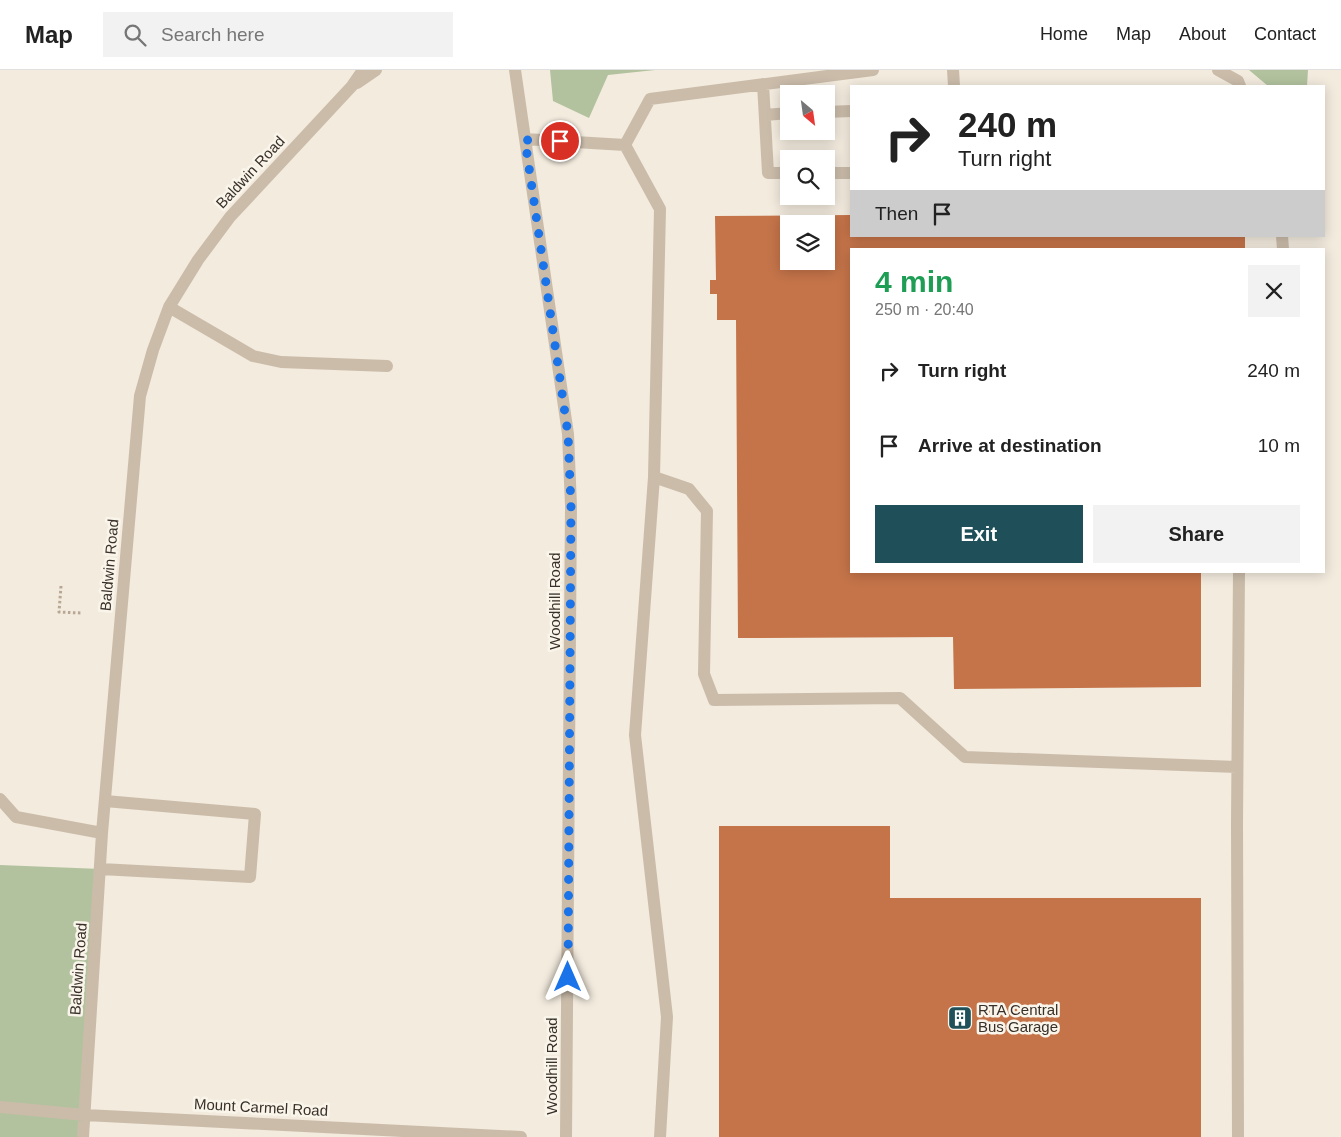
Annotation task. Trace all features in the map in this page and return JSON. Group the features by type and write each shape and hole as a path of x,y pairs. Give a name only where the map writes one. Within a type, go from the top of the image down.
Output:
{"street":[{"name":"Baldwin Road","path":"84,1137 102,834 140,396 152,350 169,308 198,260 230,216 352,86 363,70"},
{"path":"352,86 376,70"},
{"name":"Woodhill Road","path":"515,70 568,434 571,506 566,1137"},
{"path":"625,145 650,99 873,70"},
{"path":"953,70 954,85"},
{"path":"1218,70 1238,81 1240,85"},
{"path":"763,84 768,173 780,173"},
{"path":"835,112 850,111"},
{"path":"765,114 780,114"},
{"path":"525,140 625,145"},
{"path":"625,145 660,209 654,477 635,735 667,1017 660,1137"},
{"path":"835,173 850,172"},
{"path":"169,308 253,356 281,362 387,366"},
{"path":"654,477 689,489 707,511 704,674 714,700 900,698 965,757 1237,767"},
{"path":"1238,1137 1237,767 1239,573"},
{"path":"0,799 16,817 102,834"},
{"path":"101,869 250,877 255,814 105,801"},
{"name":"Mount Carmel Road","path":"0,1107 86,1115 522,1137"}],"path":[{"path":"61,586 58,612 81,613"}],"green space":[{"path":"550,70 655,70 608,75 589,118 553,101"},
{"path":"1249,70 1308,70 1307,85 1267,85"},
{"path":"0,865 101,869 83,1137 0,1137"}],"building":[{"path":"835,215 850,215 850,237 1245,237 1245,248 850,248 850,573 1201,573 1201,687 954,689 953,637 738,638 736,320 717,320 717,294 710,294 710,280 716,280 715,216 780,216 780,270 835,270"},
{"name":"RTA Central Bus Garage","path":"719,826 890,826 890,898 1201,898 1201,1137 719,1137"}],"place":[{"name":"RTA Central Bus Garage","path":"960,1018"}],"route":[{"path":"560,141 525,140 568,434 571,506 568,977"}]}
